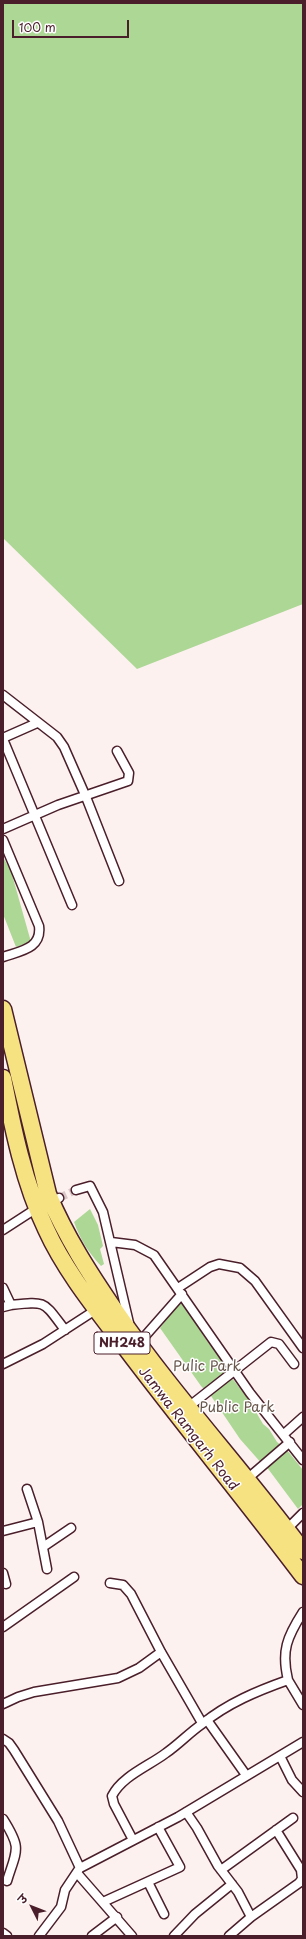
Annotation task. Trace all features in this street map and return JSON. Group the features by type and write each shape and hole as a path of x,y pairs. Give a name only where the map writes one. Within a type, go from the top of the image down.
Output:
{"highway":[{"name":"Jamwa Ramgarh Road","path":"3,1009 49,1202 54,1245 98,1309 159,1392 303,1576"},
{"name":"Jamwa Ramgarh Road","path":"3,1078 12,1119 49,1202 72,1246 135,1339 187,1408 247,1479 303,1551"}],"street":[{"path":"3,695 37,723 57,737 64,747 86,797 119,881"},
{"path":"37,723 3,739 72,904"},
{"path":"3,829 58,805 86,797 128,781 129,774 117,751"},
{"path":"3,840 39,926 40,934 38,941 33,946 3,957"},
{"path":"76,1190 90,1186 103,1212 135,1339"},
{"path":"3,1230 49,1202"},
{"path":"111,1242 135,1245 154,1254 234,1370 303,1460"},
{"path":"135,1339 180,1291 210,1267 219,1264 240,1268 255,1281 303,1348"},
{"path":"3,1288 7,1306 37,1302 43,1304 48,1307 65,1330"},
{"path":"3,1364 43,1344 98,1309"},
{"path":"187,1408 272,1342 278,1344 294,1364"},
{"path":"284,1434 303,1417"},
{"path":"247,1479 290,1442"},
{"path":"27,1489 38,1522 47,1569"},
{"path":"287,1529 303,1513"},
{"path":"3,1531 38,1522"},
{"path":"43,1546 71,1528"},
{"path":"3,1573 6,1584"},
{"path":"3,1628 74,1577"},
{"path":"110,1583 123,1585 127,1588 161,1652 205,1721 246,1776"},
{"path":"303,1612 287,1638 284,1652 288,1680 303,1705"},
{"path":"3,1704 34,1692 118,1678 139,1668 161,1652"},
{"path":"133,1840 114,1804 112,1796 120,1784 166,1753 205,1721 227,1706 256,1691 288,1680"},
{"path":"3,1739 10,1744 58,1821 79,1870 103,1902 132,1936"},
{"path":"39,1936 61,1907 65,1890 79,1870 186,1812 303,1742"},
{"path":"280,1756 292,1780 303,1792"},
{"path":"186,1812 197,1828 207,1849 232,1884 251,1917"},
{"path":"221,1870 293,1818"},
{"path":"3,1819 16,1841 16,1848 7,1881"},
{"path":"103,1902 180,1867 158,1827"},
{"path":"229,1936 251,1917 299,1883 302,1879 301,1870 276,1830"},
{"path":"148,1882 164,1914"},
{"path":"174,1936 195,1914 232,1884"},
{"path":"92,1936 117,1917"},
{"path":"3,1933 6,1936"}],"green space":[{"path":"3,3 303,3 303,604 137,669 3,538"},
{"path":"3,857 11,871 31,942 16,947 3,914"},
{"path":"90,1209 98,1225 103,1246 100,1249 104,1264 101,1266 85,1245 74,1222"},
{"name":"Pulic Park","path":"181,1300 207,1341 227,1366 224,1374 205,1390 160,1328"},
{"name":"Public Park","path":"232,1378 249,1400 263,1424 269,1429 277,1442 287,1450 303,1470 303,1504 298,1509 266,1466 263,1465 240,1439 209,1393"}],"tunnel":[{"path":"59,1198 76,1190"}]}
